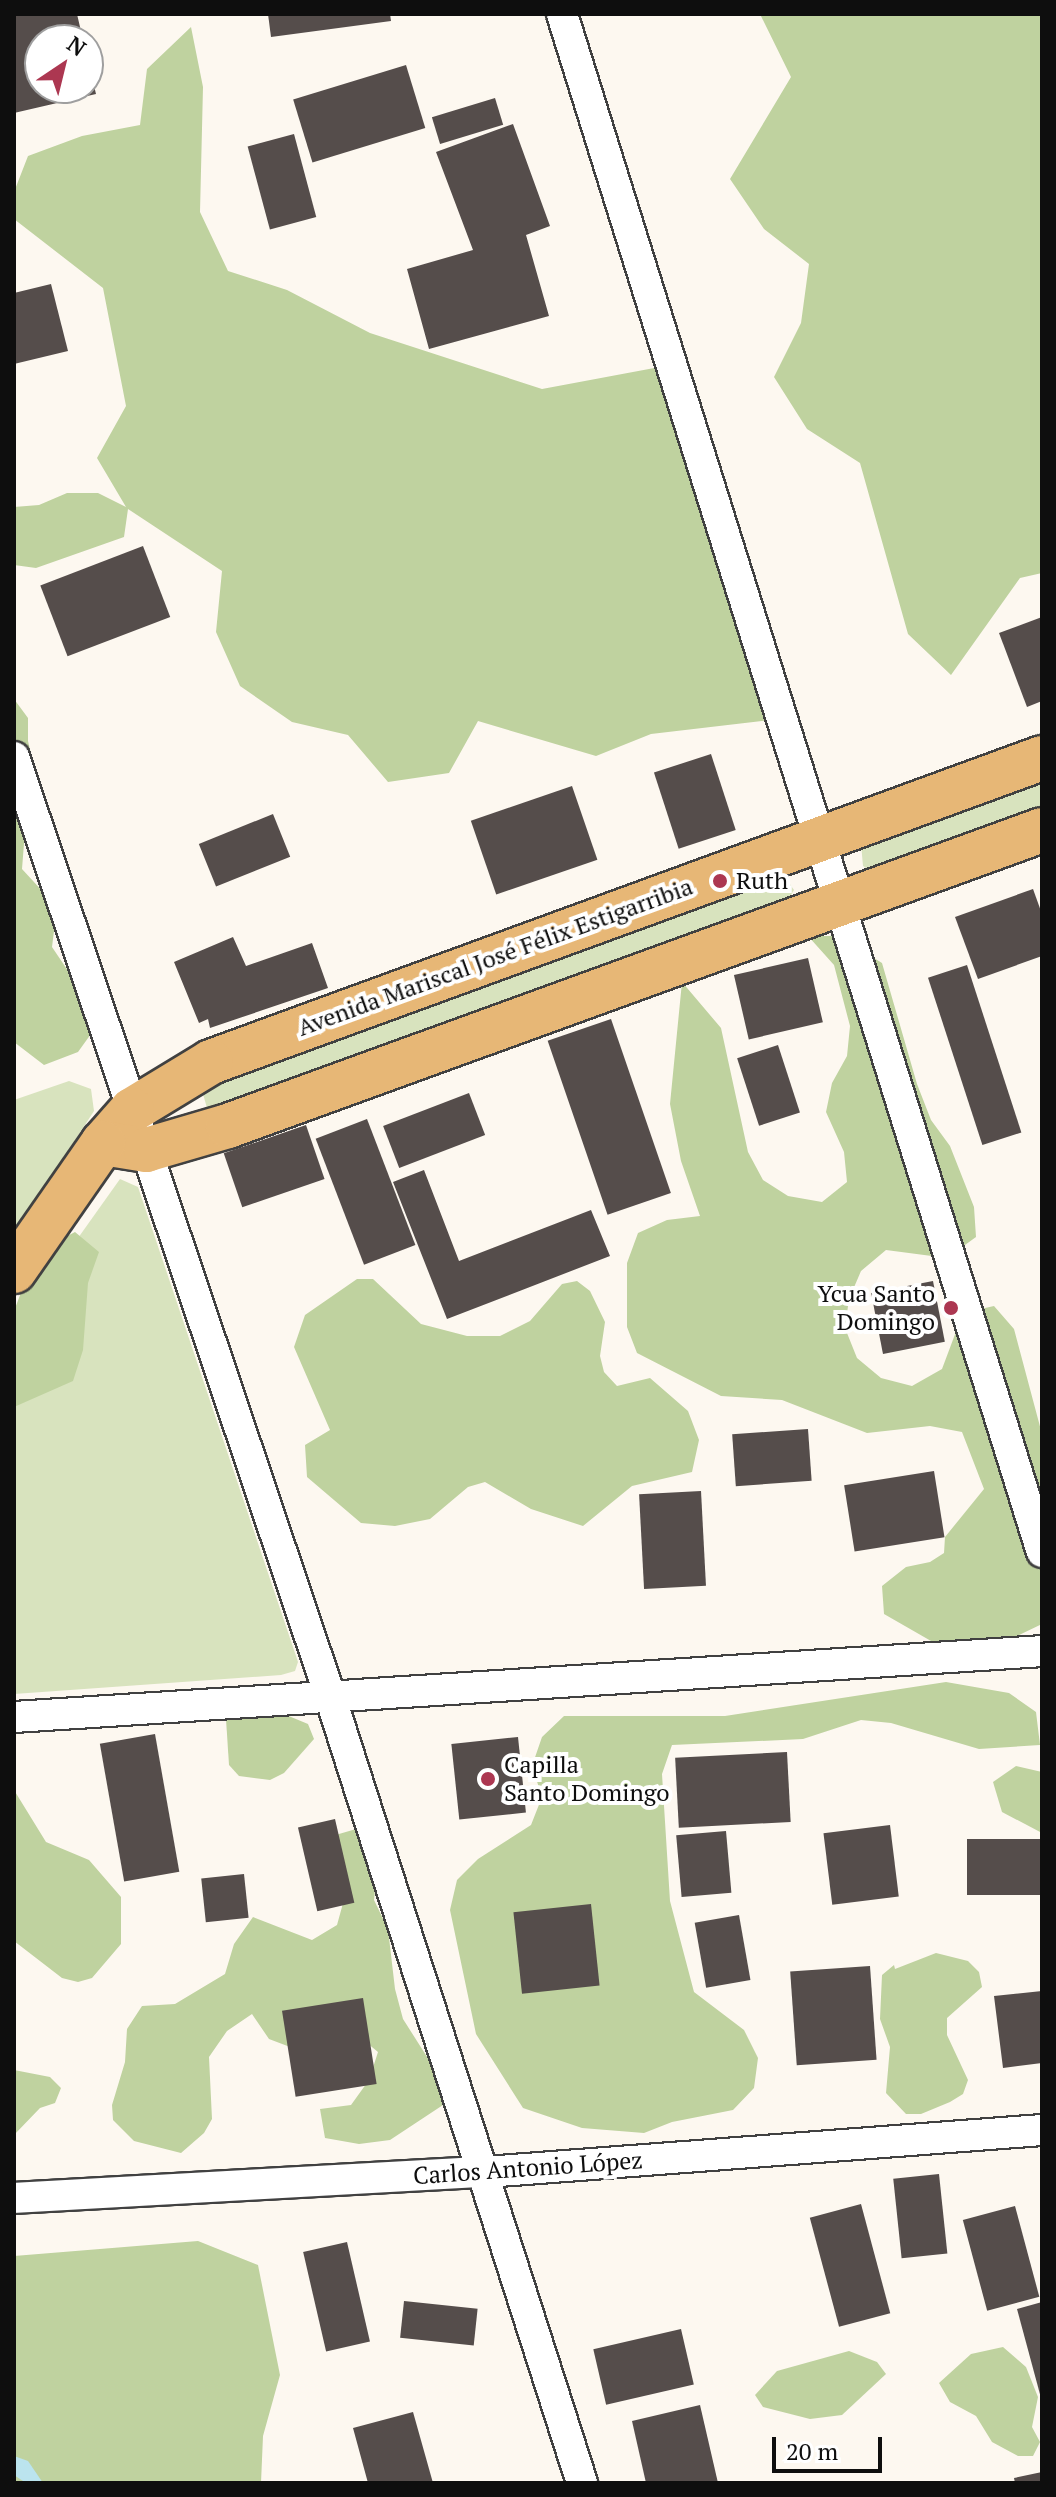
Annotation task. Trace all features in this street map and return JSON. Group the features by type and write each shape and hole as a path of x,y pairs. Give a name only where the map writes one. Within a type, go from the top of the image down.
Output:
{"main road":[{"name":"Avenida Mariscal José Félix Estigarribia","path":"14,1271 92,1156 132,1110 211,1062 816,837 1042,758"},
{"path":"92,1156 146,1150 228,1126 836,901 1042,830"}],"street":[{"path":"562,14 816,837 1042,1552"},
{"path":"14,757 330,1696 486,2172 582,2483"},
{"path":"14,1717 1042,1651"},
{"name":"Carlos Antonio López","path":"14,2198 486,2172 1042,2130"}],"green space":[{"path":"760,14 1042,14 1042,573 1020,578 951,675 908,634 860,463 807,429 774,377 801,323 809,264 764,229 730,179 791,77"},
{"path":"191,27 203,87 200,212 228,271 287,290 370,333 542,389 665,366 698,486 779,657 771,720 651,734 596,756 478,721 449,773 388,782 348,735 292,722 240,686 216,632 222,571 128,509 124,537 36,568 14,565 14,507 39,505 67,493 98,493 126,507 97,458 126,406 103,288 14,219 14,192 28,156 82,136 140,125 147,69"},
{"path":"14,699 28,718 28,741 44,809 25,831 22,869 57,907 52,947 101,1020 78,1052 44,1065 14,1042"},
{"path":"1042,779 1042,813 869,870 863,866 861,844"},
{"path":"782,873 794,890 786,903 214,1113 207,1108 203,1094 212,1081"},
{"path":"808,936 838,936 882,963 917,1084 931,1120 950,1146 974,1207 976,1237 947,1258 886,1250 861,1271 849,1299 845,1328 857,1358 881,1378 912,1386 942,1369 963,1313 994,1306 1014,1329 1042,1434 1042,1624 1017,1636 938,1645 884,1614 882,1586 906,1567 930,1562 944,1553 945,1537 984,1489 962,1432 930,1426 867,1433 782,1400 721,1396 637,1353 627,1327 627,1263 638,1233 667,1220 700,1216 681,1161 670,1104 682,982 721,1028 748,1152 763,1180 788,1196 822,1202 847,1182 844,1152 826,1112 832,1083 847,1056 850,1026 834,965"},
{"path":"69,1081 91,1089 94,1111 14,1234 14,1100"},
{"path":"120,1179 138,1187 298,1662 295,1671 281,1675 14,1694 14,1328"},
{"path":"75,1232 99,1252 88,1283 83,1350 73,1381 14,1407 14,1311 30,1269 48,1246"},
{"path":"357,1279 373,1279 421,1324 467,1336 500,1336 530,1321 562,1284 577,1281 590,1291 605,1322 600,1356 604,1372 617,1386 650,1378 688,1411 699,1440 692,1472 632,1486 583,1526 531,1509 485,1482 468,1487 430,1519 395,1526 361,1523 307,1477 305,1445 330,1430 294,1347 305,1315"},
{"path":"946,1682 1009,1693 1036,1712 1040,1745 979,1749 891,1723 861,1720 803,1739 672,1745 662,1774 670,1901 694,1992 744,2030 758,2058 754,2088 733,2110 672,2122 644,2133 582,2128 523,2108 476,2034 450,1910 457,1880 478,1859 531,1825 542,1797 532,1766 542,1737 564,1716 725,1716"},
{"path":"279,1712 308,1724 314,1739 284,1773 270,1780 239,1776 229,1765 226,1719"},
{"path":"1016,1766 1042,1772 1042,1833 1002,1812 993,1782"},
{"path":"14,1790 46,1842 89,1860 121,1897 121,1944 92,1978 78,1982 62,1978 14,1941"},
{"path":"363,1827 377,1870 374,1900 388,1929 395,1989 403,2019 436,2071 443,2105 390,2140 359,2144 325,2138 320,2109 351,2105 369,2080 378,2052 332,2014 298,2050 269,2039 252,2014 227,2031 209,2057 212,2119 204,2133 181,2153 134,2141 113,2120 112,2105 125,2062 127,2029 142,2006 175,2004 225,1974 234,1944 253,1917 312,1940 337,1925 345,1896 332,1836"},
{"path":"936,1953 968,1961 979,1972 982,1987 947,2018 947,2035 968,2080 963,2094 950,2102 921,2114 906,2114 886,2093 890,2047 880,2019 882,1975 894,1965 895,1969"},
{"path":"14,2070 50,2077 61,2088 55,2103 40,2108 14,2135"},
{"path":"198,2241 258,2265 280,2375 263,2436 261,2483 14,2483 14,2256"},
{"path":"1003,2347 1026,2367 1038,2397 1032,2427 1040,2442 1033,2456 1018,2456 992,2442 976,2416 950,2402 939,2383 971,2354"},
{"path":"849,2351 877,2362 886,2374 842,2415 810,2419 763,2407 755,2395 777,2371"}],"water":[{"path":"14,2456 28,2461 43,2483 26,2483 14,2475"}],"building":[{"path":"14,14 77,14 79,24 24,24 24,104 53,104 14,113"},
{"path":"268,14 390,14 391,21 271,37"},
{"path":"406,65 425,128 312,163 293,99"},
{"path":"495,98 503,125 440,144 432,117"},
{"path":"513,124 550,226 526,235 549,316 429,349 407,269 473,250 436,152"},
{"path":"294,134 316,217 270,229 248,146"},
{"path":"51,284 68,351 14,364 14,293"},
{"path":"143,546 170,617 68,656 40,585"},
{"path":"1042,617 1042,701 1027,707 999,633"},
{"path":"711,754 736,830 679,849 654,773"},
{"path":"572,786 597,860 496,895 471,821"},
{"path":"273,814 290,857 216,887 199,844"},
{"path":"1033,889 1042,914 1042,956 978,979 955,917"},
{"path":"233,937 246,966 312,943 328,988 210,1028 208,1019 199,1023 174,962"},
{"path":"808,958 823,1022 749,1039 734,975"},
{"path":"967,965 1021,1132 982,1145 928,978"},
{"path":"611,1019 671,1193 608,1215 548,1041"},
{"path":"778,1045 800,1113 759,1126 737,1058"},
{"path":"469,1093 485,1135 399,1168 383,1126"},
{"path":"367,1119 415,1245 364,1265 316,1139"},
{"path":"306,1125 325,1179 242,1207 224,1153"},
{"path":"424,1170 459,1261 591,1210 610,1256 447,1319 393,1182"},
{"path":"933,1281 945,1342 883,1354 871,1293"},
{"path":"808,1429 812,1481 736,1486 732,1434"},
{"path":"934,1471 944,1537 855,1551 844,1485"},
{"path":"701,1491 706,1586 644,1589 639,1494"},
{"path":"155,1734 179,1872 124,1882 100,1744"},
{"name":"Capilla Santo Domingo","path":"518,1737 526,1813 459,1820 451,1744"},
{"path":"787,1752 791,1822 679,1828 675,1758"},
{"path":"335,1819 354,1903 317,1911 298,1828"},
{"path":"890,1825 899,1896 832,1905 823,1833"},
{"path":"726,1831 731,1893 682,1897 676,1835"},
{"path":"967,1839 1042,1839 1042,1895 967,1895"},
{"path":"244,1874 249,1918 206,1922 201,1878"},
{"path":"591,1904 600,1986 522,1994 513,1912"},
{"path":"739,1915 750,1980 706,1988 695,1923"},
{"path":"870,1966 877,2060 797,2065 790,1972"},
{"path":"1042,1991 1042,2063 1003,2068 994,1996"},
{"path":"363,1998 377,2084 296,2097 282,2011"},
{"path":"939,2174 947,2254 902,2258 893,2179"},
{"path":"861,2204 890,2313 839,2327 810,2218"},
{"path":"1015,2206 1039,2297 987,2311 963,2220"},
{"path":"347,2242 370,2341 326,2352 303,2252"},
{"path":"404,2301 478,2309 474,2346 400,2338"},
{"path":"1042,2302 1042,2398 1041,2398 1017,2309"},
{"path":"681,2329 694,2385 606,2405 593,2349"},
{"path":"700,2405 718,2483 646,2483 632,2421"},
{"path":"413,2412 433,2483 368,2483 353,2428"},
{"path":"1042,2472 1042,2483 1015,2483 1014,2478"}],"place":[{"name":"Ruth","path":"720,881"},
{"name":"Ycua Santo Domingo","path":"951,1308"},
{"name":"Capilla Santo Domingo","path":"488,1779"}]}
